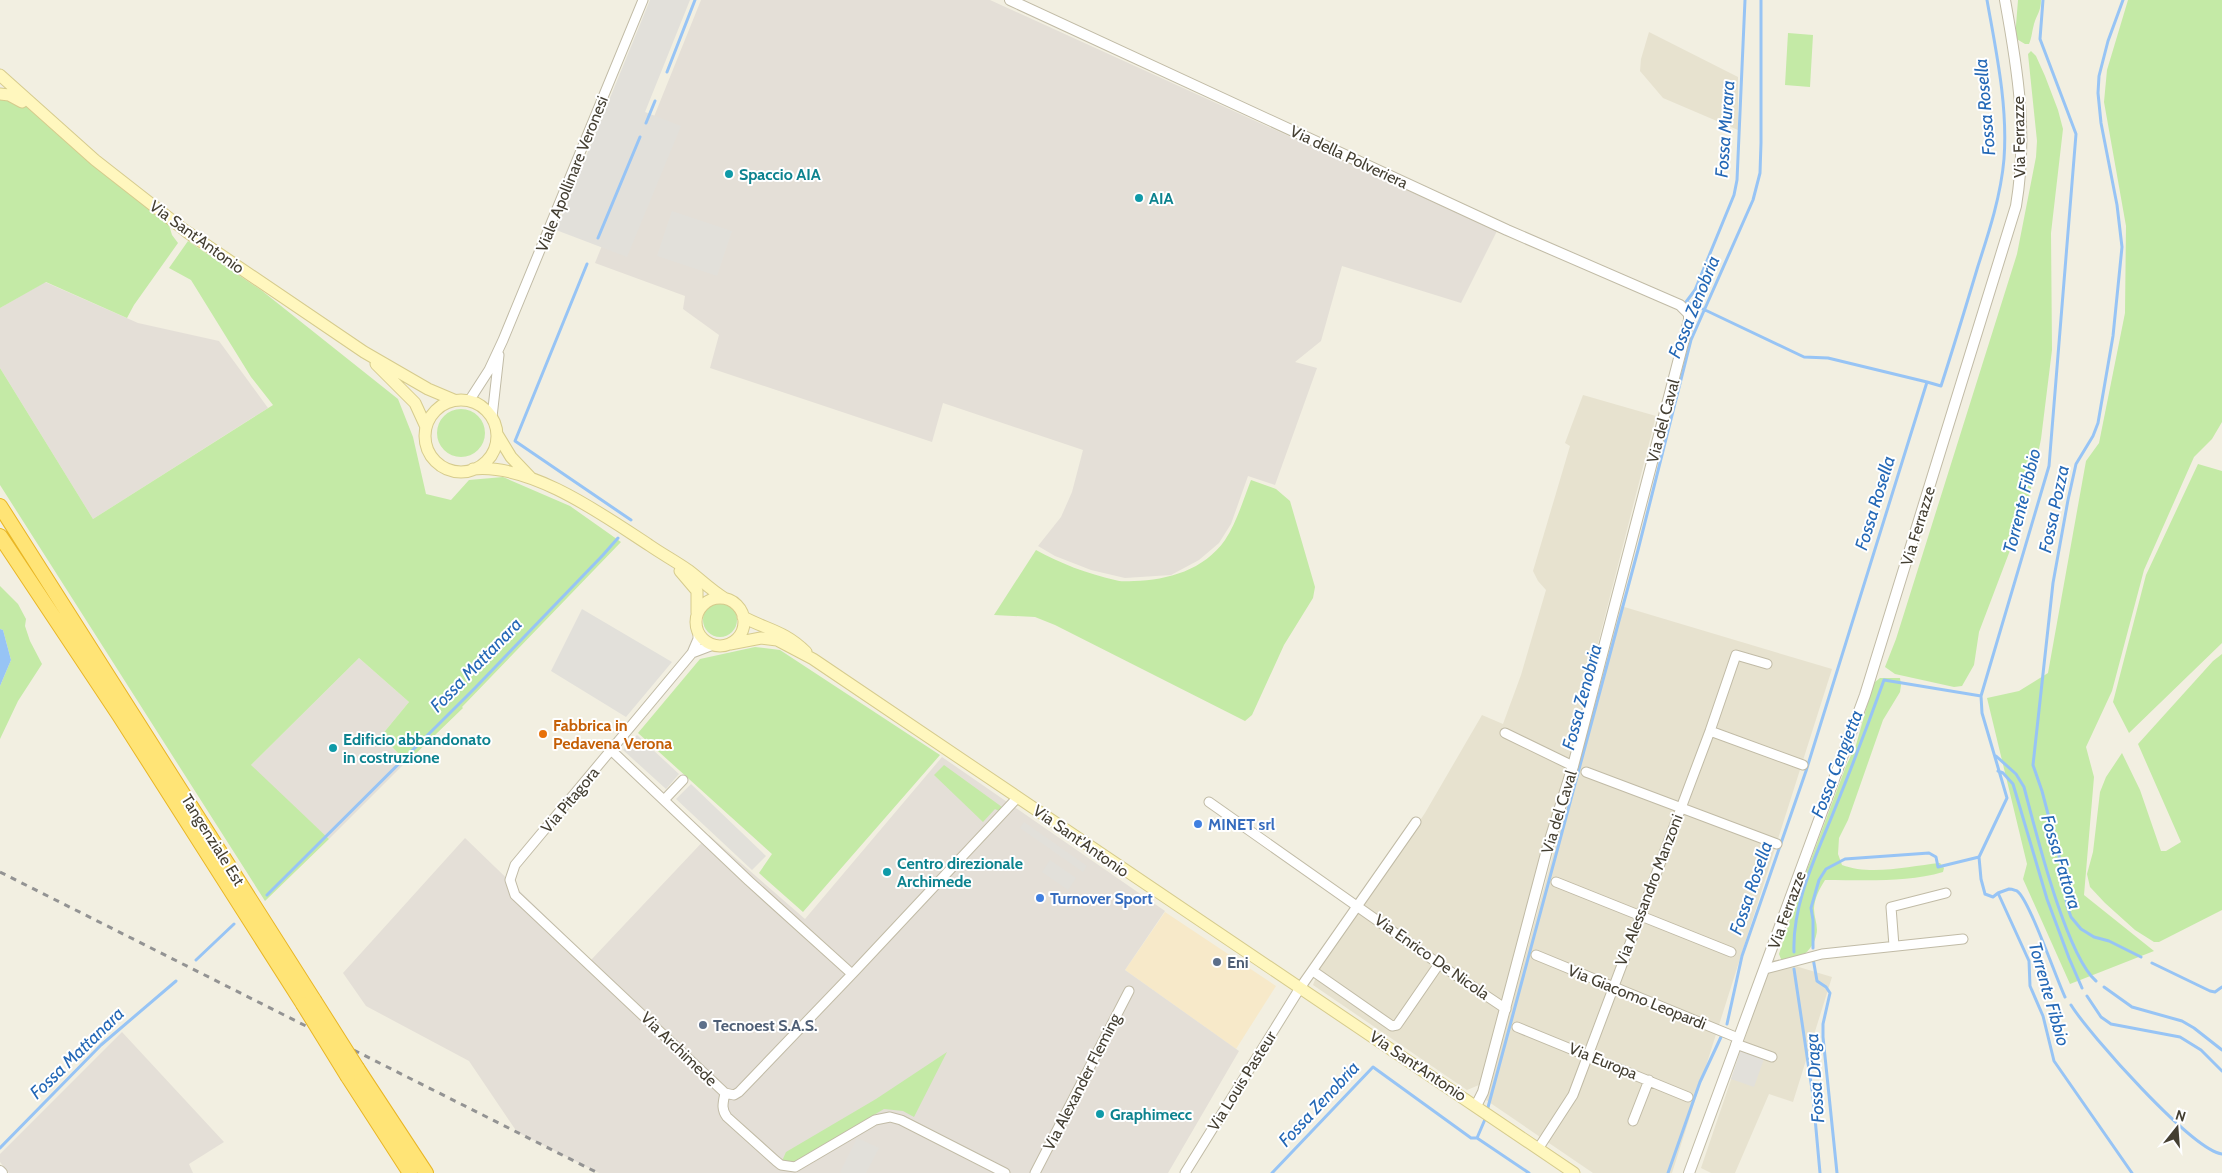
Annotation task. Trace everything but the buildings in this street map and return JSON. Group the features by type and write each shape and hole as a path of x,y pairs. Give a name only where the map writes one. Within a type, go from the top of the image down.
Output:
{"highway":[{"name":"Tangenziale Est","path":"0,506 353,1073 410,1173"},
{"name":"Tangenziale Est","path":"0,536 308,1002"},
{"name":"Tangenziale Est","path":"353,1073 426,1173"}],"main road":[{"name":"Via Sant'Antonio","path":"0,76 95,160 186,232 364,352 428,389 454,400 469,400"},
{"path":"0,94 8,95 39,110"},
{"name":"Via Sant'Antonio","path":"364,352 415,403 426,427 426,443 433,458 442,466 462,472 490,468 502,470 532,480 591,507 688,570 738,607 743,617 758,626 776,630 788,636 813,659"},
{"path":"426,427 436,410 454,400"},
{"path":"469,400 486,409 492,417"},
{"name":"Via Sant'Antonio","path":"492,417 497,434 511,457 532,480"},
{"path":"474,470 488,460 496,443 497,434"},
{"name":"Via Sant'Antonio","path":"666,557 697,591 699,601 697,614 698,631"},
{"path":"697,614 705,603 724,598"},
{"path":"730,644 740,636 744,624 743,617"},
{"path":"698,631 704,640 713,645"},
{"name":"Via Sant'Antonio","path":"713,645 761,638 777,640 813,659 1574,1173"}],"street":[{"name":"Viale Apollinare Veronesi","path":"469,400 489,370 500,347 643,0"},
{"name":"Via della Polveriera","path":"1010,0 1507,230 1680,306 1689,314"},
{"name":"Via Ferrazze","path":"1689,1173 1865,695 1933,480 2016,206 2023,155 2021,111 2017,66 2005,0"},
{"name":"Via del Caval","path":"1476,1106 1483,1092 1548,846 1573,766 1689,314"},
{"name":"Viale Apollinare Veronesi","path":"492,417 500,347"},
{"name":"Via Pitagora","path":"510,880 515,865 692,653 698,639 698,631"},
{"name":"Via Pitagora","path":"692,653 713,645"},
{"name":"Via Alessandro Manzoni","path":"1538,1149 1573,1095 1639,915 1710,731 1736,654 1767,664"},
{"path":"1710,731 1803,765"},
{"path":"1505,733 1573,766"},
{"path":"612,750 852,974"},
{"path":"1586,772 1777,844"},
{"path":"664,800 683,780"},
{"name":"Via Archimede","path":"510,880 515,896 725,1093 734,1095 852,974 1018,797"},
{"name":"Via Enrico De Nicola","path":"1210,802 1439,964 1506,1009"},
{"name":"Via Louis Pasteur","path":"1185,1173 1300,988 1416,822"},
{"path":"1556,882 1731,952"},
{"path":"1894,946 1891,907 1946,894"},
{"path":"1765,969 1822,954 1963,939"},
{"name":"Via Giacomo Leopardi","path":"1536,955 1772,1056"},
{"path":"1313,970 1392,1026 1397,1025 1439,964"},
{"name":"Via Alexander Fleming","path":"1035,1173 1129,991"},
{"name":"Via Europa","path":"1517,1027 1688,1097"},
{"path":"1633,1121 1649,1080"},
{"path":"725,1093 722,1106 727,1118 776,1162 788,1167 795,1167 806,1162 875,1120 890,1117 901,1120 1005,1173"},
{"path":"1694,1162 1695,1173"}],"shaded area":[{"path":"650,0 690,0 645,112 681,126 627,257 556,230"},
{"name":"AIA","path":"701,0 990,0 1497,231 1461,303 1342,266 1321,341 1295,362 1317,368 1275,485 1248,476 1231,524 1219,543 1199,560 1171,575 1125,578 1091,570 1055,556 1038,546 1061,517 1072,492 1083,450 943,403 932,442 710,368 719,335 683,309 685,296 595,263"},
{"path":"1649,32 1738,77 1738,130 1663,98 1640,71 1641,59"},
{"path":"672,211 732,231 717,276 657,256"},
{"path":"45,282 138,323 219,341 268,408 93,519 0,368 0,308"},
{"path":"1583,395 1656,416 1592,667 1571,762 1479,1085 1467,1090 1313,985 1319,969 1425,813 1482,715 1503,724 1521,675 1546,590 1538,581 1533,571 1570,446 1565,443"},
{"path":"1621,606 1832,669 1672,1173 1593,1173 1486,1100"},
{"path":"582,609 672,662 626,717 551,671"},
{"name":"Edificio abbandonato in costruzione","path":"359,658 409,702 381,736 406,762 329,839 250,766"},
{"path":"637,735 679,774 666,789 623,750"},
{"path":"942,757 1165,911 1125,970 1239,1051 1168,1173 599,1173 517,1132 469,1061 366,1006 343,973 465,838 591,960 709,835 805,919"},
{"path":"691,784 766,856 752,870 676,799"},
{"path":"1024,822 1087,866 1083,872 1020,828"},
{"path":"1050,860 1076,878 1068,890 1042,872"},
{"path":"1165,912 1276,986 1236,1049 1125,970"},
{"path":"1772,959 1832,977 1793,1102 1769,1094 1735,1173 1711,1173 1701,1168"},
{"path":"122,1032 224,1142 189,1164 193,1173 9,1173 0,1162 0,1154"},
{"path":"1741,1049 1765,1056 1754,1087 1731,1079"},
{"path":"857,1138 879,1148 866,1173 842,1173 840,1172"}],"green space":[{"path":"2018,0 2041,0 2040,10 2029,44 2025,44 2015,38"},
{"path":"2128,0 2222,0 2222,422 2212,439 2194,457 2144,570 2112,691 2086,747 2094,777 2084,895 2154,951 2070,984 2023,879 2027,864 1987,698 2019,691 2048,673 2086,461 2099,443 2125,313 2126,226 2104,102 2107,70"},
{"path":"1788,33 1813,35 1810,87 1785,85"},
{"path":"2031,51 2036,56 2045,76 2063,129 2051,233 2052,350 2041,439 2028,503 1979,632 1974,665 1962,686 1954,687 1895,674 1885,667 1896,639 2017,254 2036,157 2037,141 2028,54"},
{"path":"0,91 17,95 169,225 172,235 178,243 134,305 127,318 46,282 0,308"},
{"path":"188,241 261,290 398,399 413,437 426,494 451,500 469,480 503,477 570,506 621,542 463,708 407,762 381,736 409,702 359,658 251,765 329,839 265,901 0,485 0,368 93,519 273,405 251,377 191,280 169,268"},
{"path":"456,409 466,409 475,413 481,419 484,424 484,442 475,453 466,457 456,457 447,453 441,447 437,438 437,428 441,419 447,413"},
{"path":"2198,464 2222,471 2222,643 2129,733 2113,702 2146,575"},
{"path":"1251,480 1276,489 1290,501 1315,587 1313,598 1284,645 1252,715 1245,721 1055,625 1035,617 994,615 1036,550 1074,568 1119,581 1160,578 1196,566 1207,559 1225,540"},
{"path":"0,586 18,604 26,619 25,626 30,641 42,664 18,701 0,739 0,686 11,660 3,630 0,629"},
{"path":"720,603 732,608 737,620 732,632 720,637 708,632 703,620 708,608"},
{"path":"755,647 780,650 940,755 803,912 759,873 772,854 638,733 700,659"},
{"path":"2222,654 2222,910 2159,942 2154,942 2135,930 2090,887 2087,874 2093,852 2100,792 2106,777 2122,753 2140,790 2161,851 2166,851 2181,842 2138,744 2213,661"},
{"path":"1880,678 1900,678 1900,692 1883,720 1848,820 1839,838 1838,854 1842,865 1853,868 1878,870 1940,863 1944,868 1943,872 1914,878 1825,880 1814,905 1817,929 1814,942 1798,958 1781,959 1779,954 1801,886 1846,766 1856,745 1872,688"},
{"path":"944,765 1002,807 999,811 995,809 983,822 934,775"},
{"path":"947,1052 914,1117 903,1111 884,1109 796,1161 782,1161 786,1152 876,1099"}],"water":[{"path":"0,629 3,630 11,660 0,686"}],"waterway":[{"name":"Fossa Mattanara","path":"667,72 695,0"},
{"name":"Fossa Murara","path":"1693,305 1686,302 1695,290 1734,195 1737,180 1745,0"},
{"name":"Fossa Zenobria","path":"1487,1111 1638,550 1691,340 1753,200 1760,173 1761,0"},
{"name":"Fossa Rosella","path":"1727,1024 1742,956 1806,771 1927,382 1941,386 1994,213 2000,186 2005,139 2003,99 1987,0"},
{"name":"Torrente Fibbio","path":"2043,0 2040,39 2076,134 2049,466 1981,696 1982,713 2007,798 1979,857 1981,879 1985,894 1993,897 1998,893 2029,961 2030,986 2043,1016 2054,1061 2132,1173"},
{"name":"Fossa Pozza","path":"2123,0 2108,41 2099,76 2098,93 2101,123 2117,205 2122,247 2113,336 2098,423 2093,436 2076,464 2068,500 2053,583 2033,765 2042,791 2060,860 2067,906 2071,917 2081,929 2094,937 2109,941 2141,957"},
{"name":"Fossa Mattanara","path":"646,123 655,101"},
{"name":"Fossa Mattanara","path":"598,238 640,137"},
{"name":"Fossa Mattanara","path":"587,264 515,441 631,520"},
{"name":"Fossa Murara","path":"1703,309 1804,357 1828,358 1927,382"},
{"name":"Fossa Mattanara","path":"267,895 475,688 618,538"},
{"name":"Fossa Cengietta","path":"1794,952 1794,933 1797,915 1814,859 1855,759 1884,680 1981,696"},
{"name":"Fossa Fattora","path":"1996,756 2016,774 2024,787 2044,860 2063,919 2085,967 2096,981"},
{"path":"1998,771 2003,773 2013,784 2047,899 2082,988"},
{"name":"Fossa Draga","path":"1813,948 1811,908 1819,880 1826,869 1845,859 1929,853 1936,857 1938,867 1979,857"},
{"name":"Torrente Fibbio","path":"1998,893 2011,889 2017,891 2022,897 2035,923 2065,997"},
{"name":"Fossa Mattanara","path":"196,960 234,924"},
{"name":"Fossa Draga","path":"1813,958 1817,981 1826,987 1830,993 1823,1024 1823,1037 1837,1173"},
{"name":"Fossa Pozza","path":"2152,963 2210,991 2215,992 2222,987"},
{"name":"Fossa Cengietta","path":"1794,969 1813,1096 1820,1173"},
{"name":"Fossa Mattanara","path":"0,1148 101,1045 176,981"},
{"name":"Fossa Fattora","path":"2104,987 2132,1007 2182,1021 2222,1050"},
{"path":"2087,996 2101,1017 2111,1024 2180,1037 2201,1050 2222,1071"},
{"name":"Torrente Fibbio","path":"2071,1005 2081,1020 2119,1064 2166,1113 2208,1148 2222,1154"},
{"name":"Fossa Rosella","path":"1668,1173 1700,1082 1721,1037"},
{"name":"Fossa Zenobria","path":"1272,1173 1373,1067 1471,1138 1477,1138 1486,1117"},
{"path":"1477,1138 1529,1173"}],"railway":[{"path":"0,872 598,1173"}],"place":[{"name":"Spaccio AIA","path":"729,174"},
{"name":"AIA","path":"1139,198"},
{"name":"Fabbrica in Pedavena Verona","path":"543,734"},
{"name":"Edificio abbandonato in costruzione","path":"333,748"},
{"name":"MINET srl","path":"1198,824"},
{"name":"Centro direzionale Archimede","path":"887,872"},
{"name":"Turnover Sport","path":"1040,898"},
{"name":"Eni","path":"1217,962"},
{"name":"Tecnoest S.A.S.","path":"703,1025"},
{"name":"Graphimecc","path":"1100,1114"}]}
